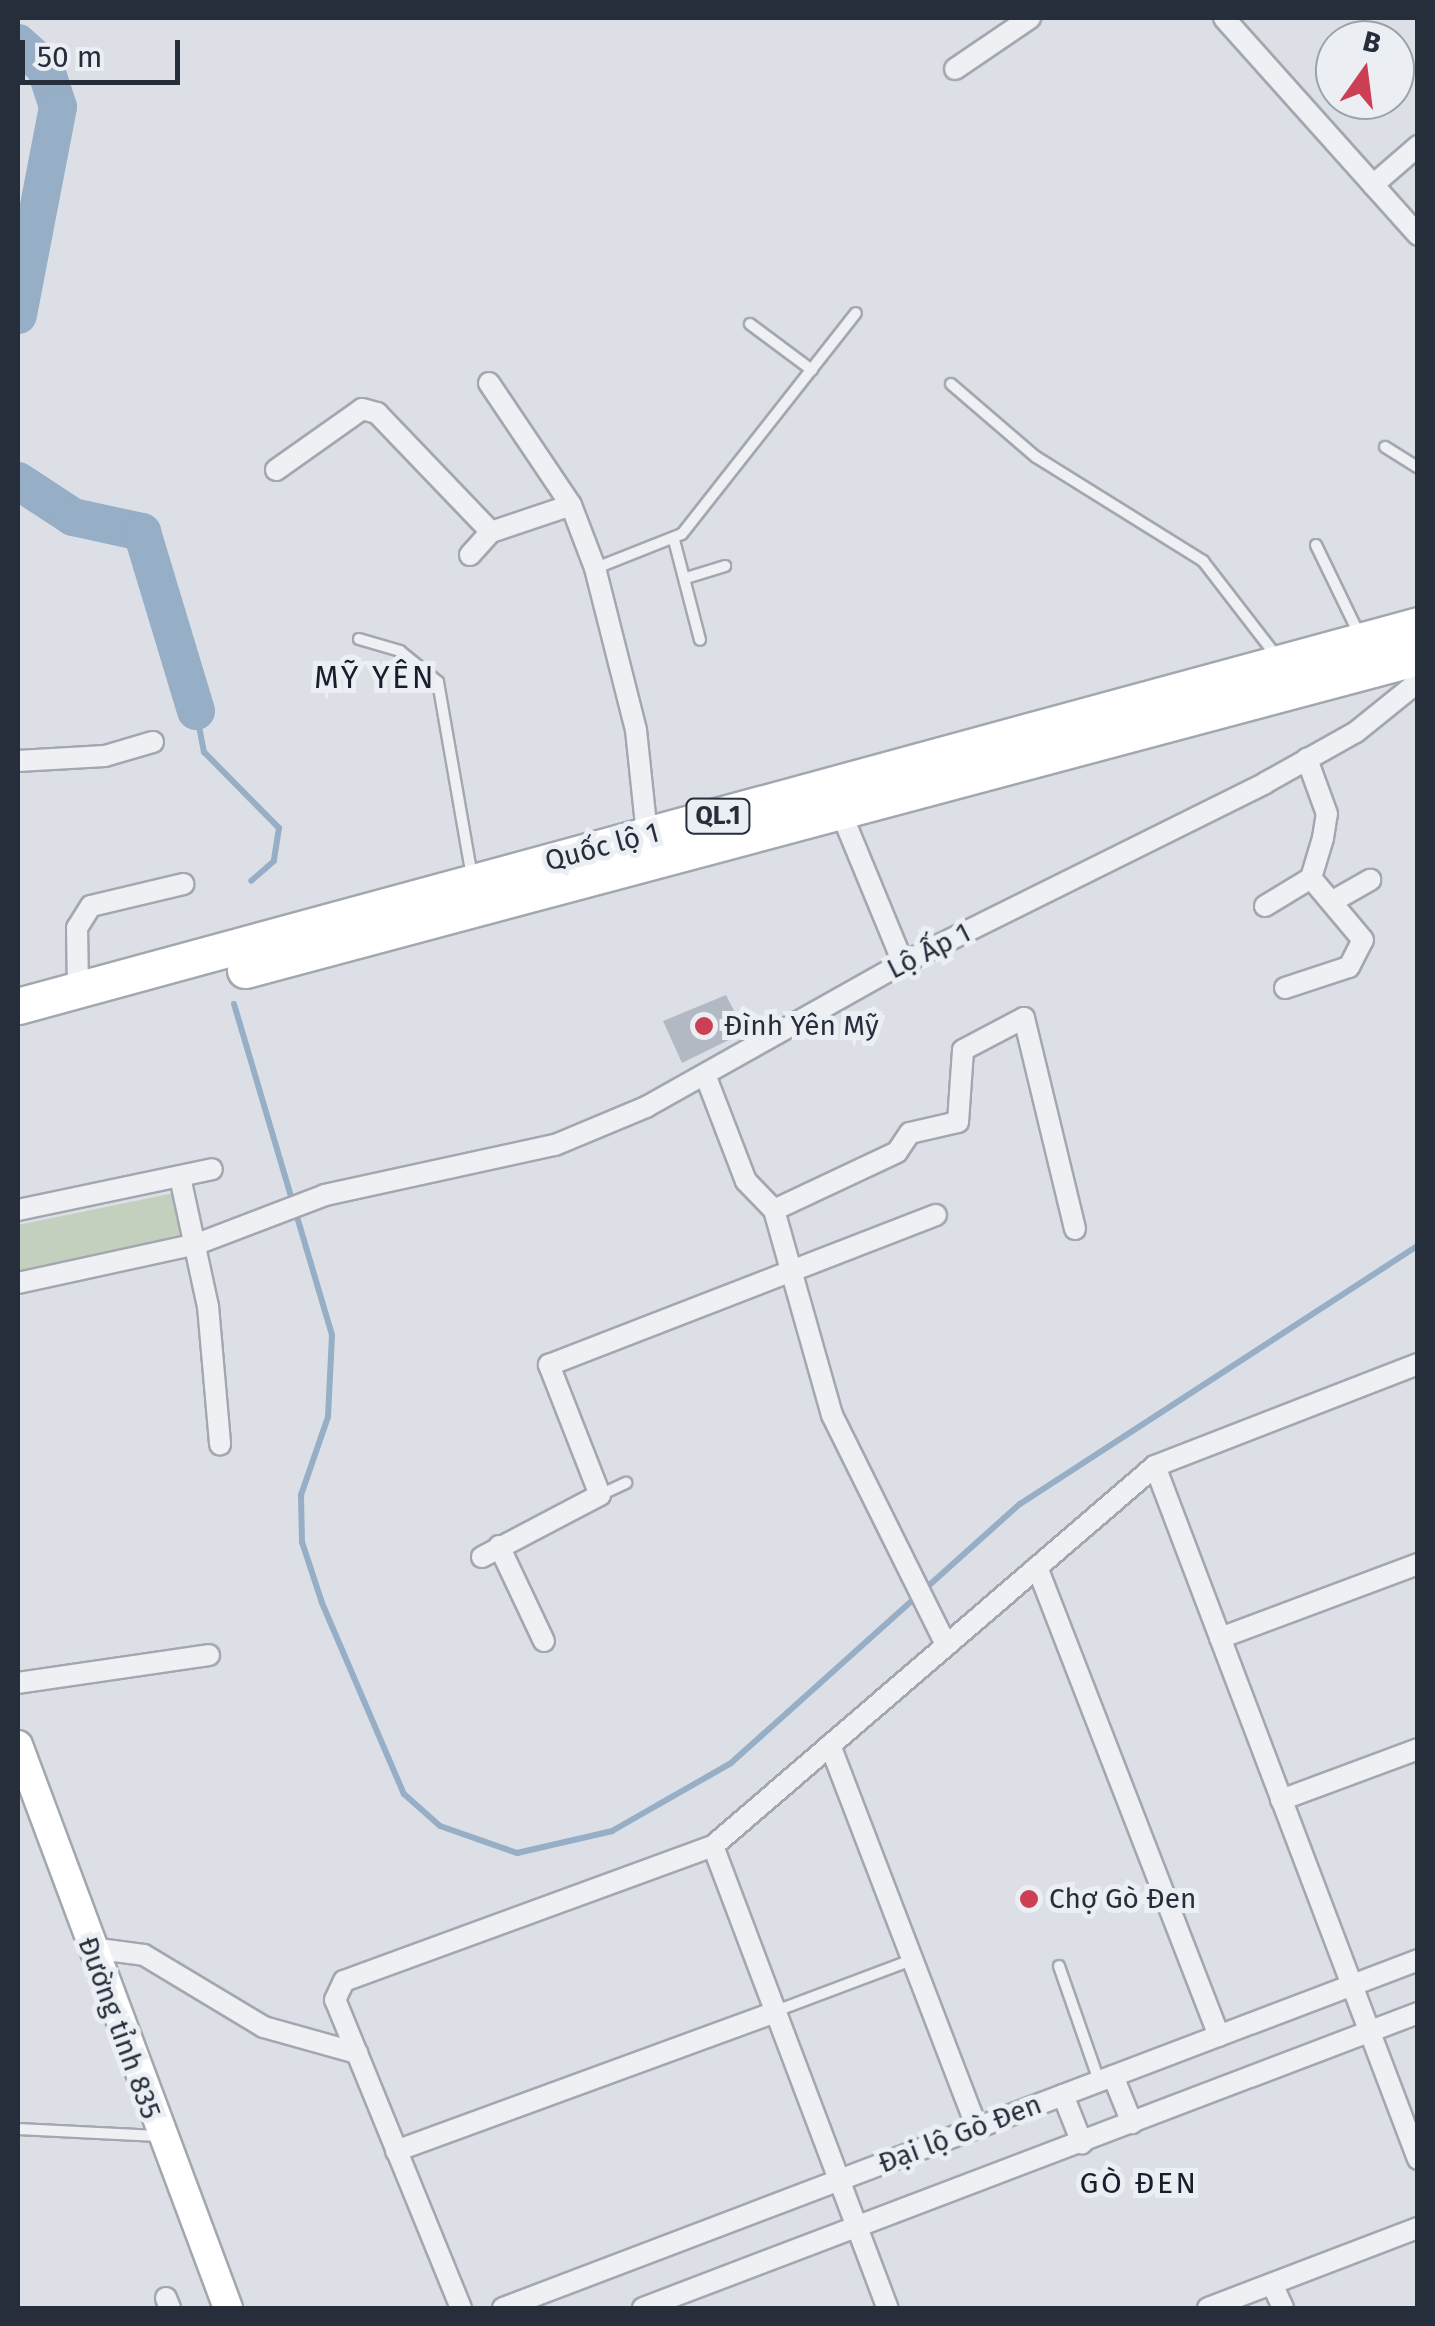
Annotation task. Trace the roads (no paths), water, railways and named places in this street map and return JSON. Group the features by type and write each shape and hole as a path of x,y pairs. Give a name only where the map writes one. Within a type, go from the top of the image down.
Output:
{"highway":[{"name":"Quốc lộ 1","path":"18,1006 1418,625"},
{"name":"Quốc lộ 1","path":"18,1031 1418,657"}],"main road":[{"name":"Đường tỉnh 835","path":"18,1745 158,2136 228,2308"}],"street":[{"path":"955,69 1030,18"},
{"path":"1224,18 1418,234"},
{"path":"1373,185 1418,146"},
{"path":"489,383 570,505 595,568 636,730 647,835"},
{"path":"276,470 362,410 377,413 491,532"},
{"path":"470,556 491,532 570,505"},
{"name":"Lộ Ấp 1","path":"18,1284 197,1244 304,1204 554,1144 706,1076 903,963 1307,759 1418,682"},
{"path":"18,761 105,756 153,742"},
{"path":"1265,906 1311,878 1327,814 1307,759"},
{"path":"840,810 903,963"},
{"path":"1285,988 1319,984 1358,953 1359,927 1311,878"},
{"path":"1333,901 1370,880"},
{"path":"78,990 77,928 91,906 183,884"},
{"path":"774,1210 896,1152 910,1133 958,1122 963,1050 1024,1018 1075,1229"},
{"path":"706,1076 746,1181 774,1210 797,1272 832,1415 946,1645"},
{"path":"18,1210 212,1169"},
{"path":"180,1177 197,1244 220,1444"},
{"path":"544,1641 491,1551 600,1495 549,1365 936,1215"},
{"path":"461,2308 335,2000 344,1981 713,1846 1155,1466 1418,1364"},
{"path":"1155,1466 1418,2159"},
{"path":"1220,1638 1418,1564"},
{"path":"1036,1568 1219,2036"},
{"path":"18,1683 208,1655"},
{"path":"830,1745 977,2128"},
{"path":"1280,1800 1418,1749"},
{"path":"713,1846 888,2308"},
{"path":"91,1948 144,1955 264,2027 357,2053"},
{"name":"Đại lộ Gò Đen","path":"503,2308 1418,1960"},
{"path":"396,2150 775,2012"},
{"name":"Đại lộ Gò Đen","path":"643,2308 1418,2013"},
{"path":"1106,2078 1132,2124"},
{"path":"1063,2096 1082,2143"},
{"path":"1208,2308 1418,2228"},
{"path":"1272,2284 1282,2308"}],"lane":[{"path":"595,568 634,547 674,540 856,313"},
{"path":"750,324 812,370"},
{"path":"951,384 1036,457 1203,561 1282,662"},
{"path":"1385,448 1418,468"},
{"path":"674,540 700,640"},
{"path":"1316,545 1362,640"},
{"path":"686,578 725,566"},
{"path":"359,639 400,651 438,682 473,882"},
{"path":"600,1495 626,1483"},
{"path":"775,2012 915,1959"},
{"path":"1059,1966 1106,2078"},
{"path":"18,2129 158,2136"}],"waterway":[{"path":"18,43 45,67 58,107 18,315"},
{"path":"18,481 73,517 142,532 196,711"},
{"path":"196,711 204,752 279,828 274,861 251,881"},
{"path":"234,1004 332,1335 328,1417 301,1495 302,1542 322,1603 404,1794 440,1826 517,1853 612,1831 731,1763 1020,1504 1418,1246"}],"place":[{"name":"Đình Yên Mỹ","path":"704,1026"},
{"name":"Chợ Gò Đen","path":"1029,1899"}],"district":[{"name":"MỸ YÊN","path":"375,677"},
{"name":"GÒ ĐEN","path":"1139,2183"}]}
